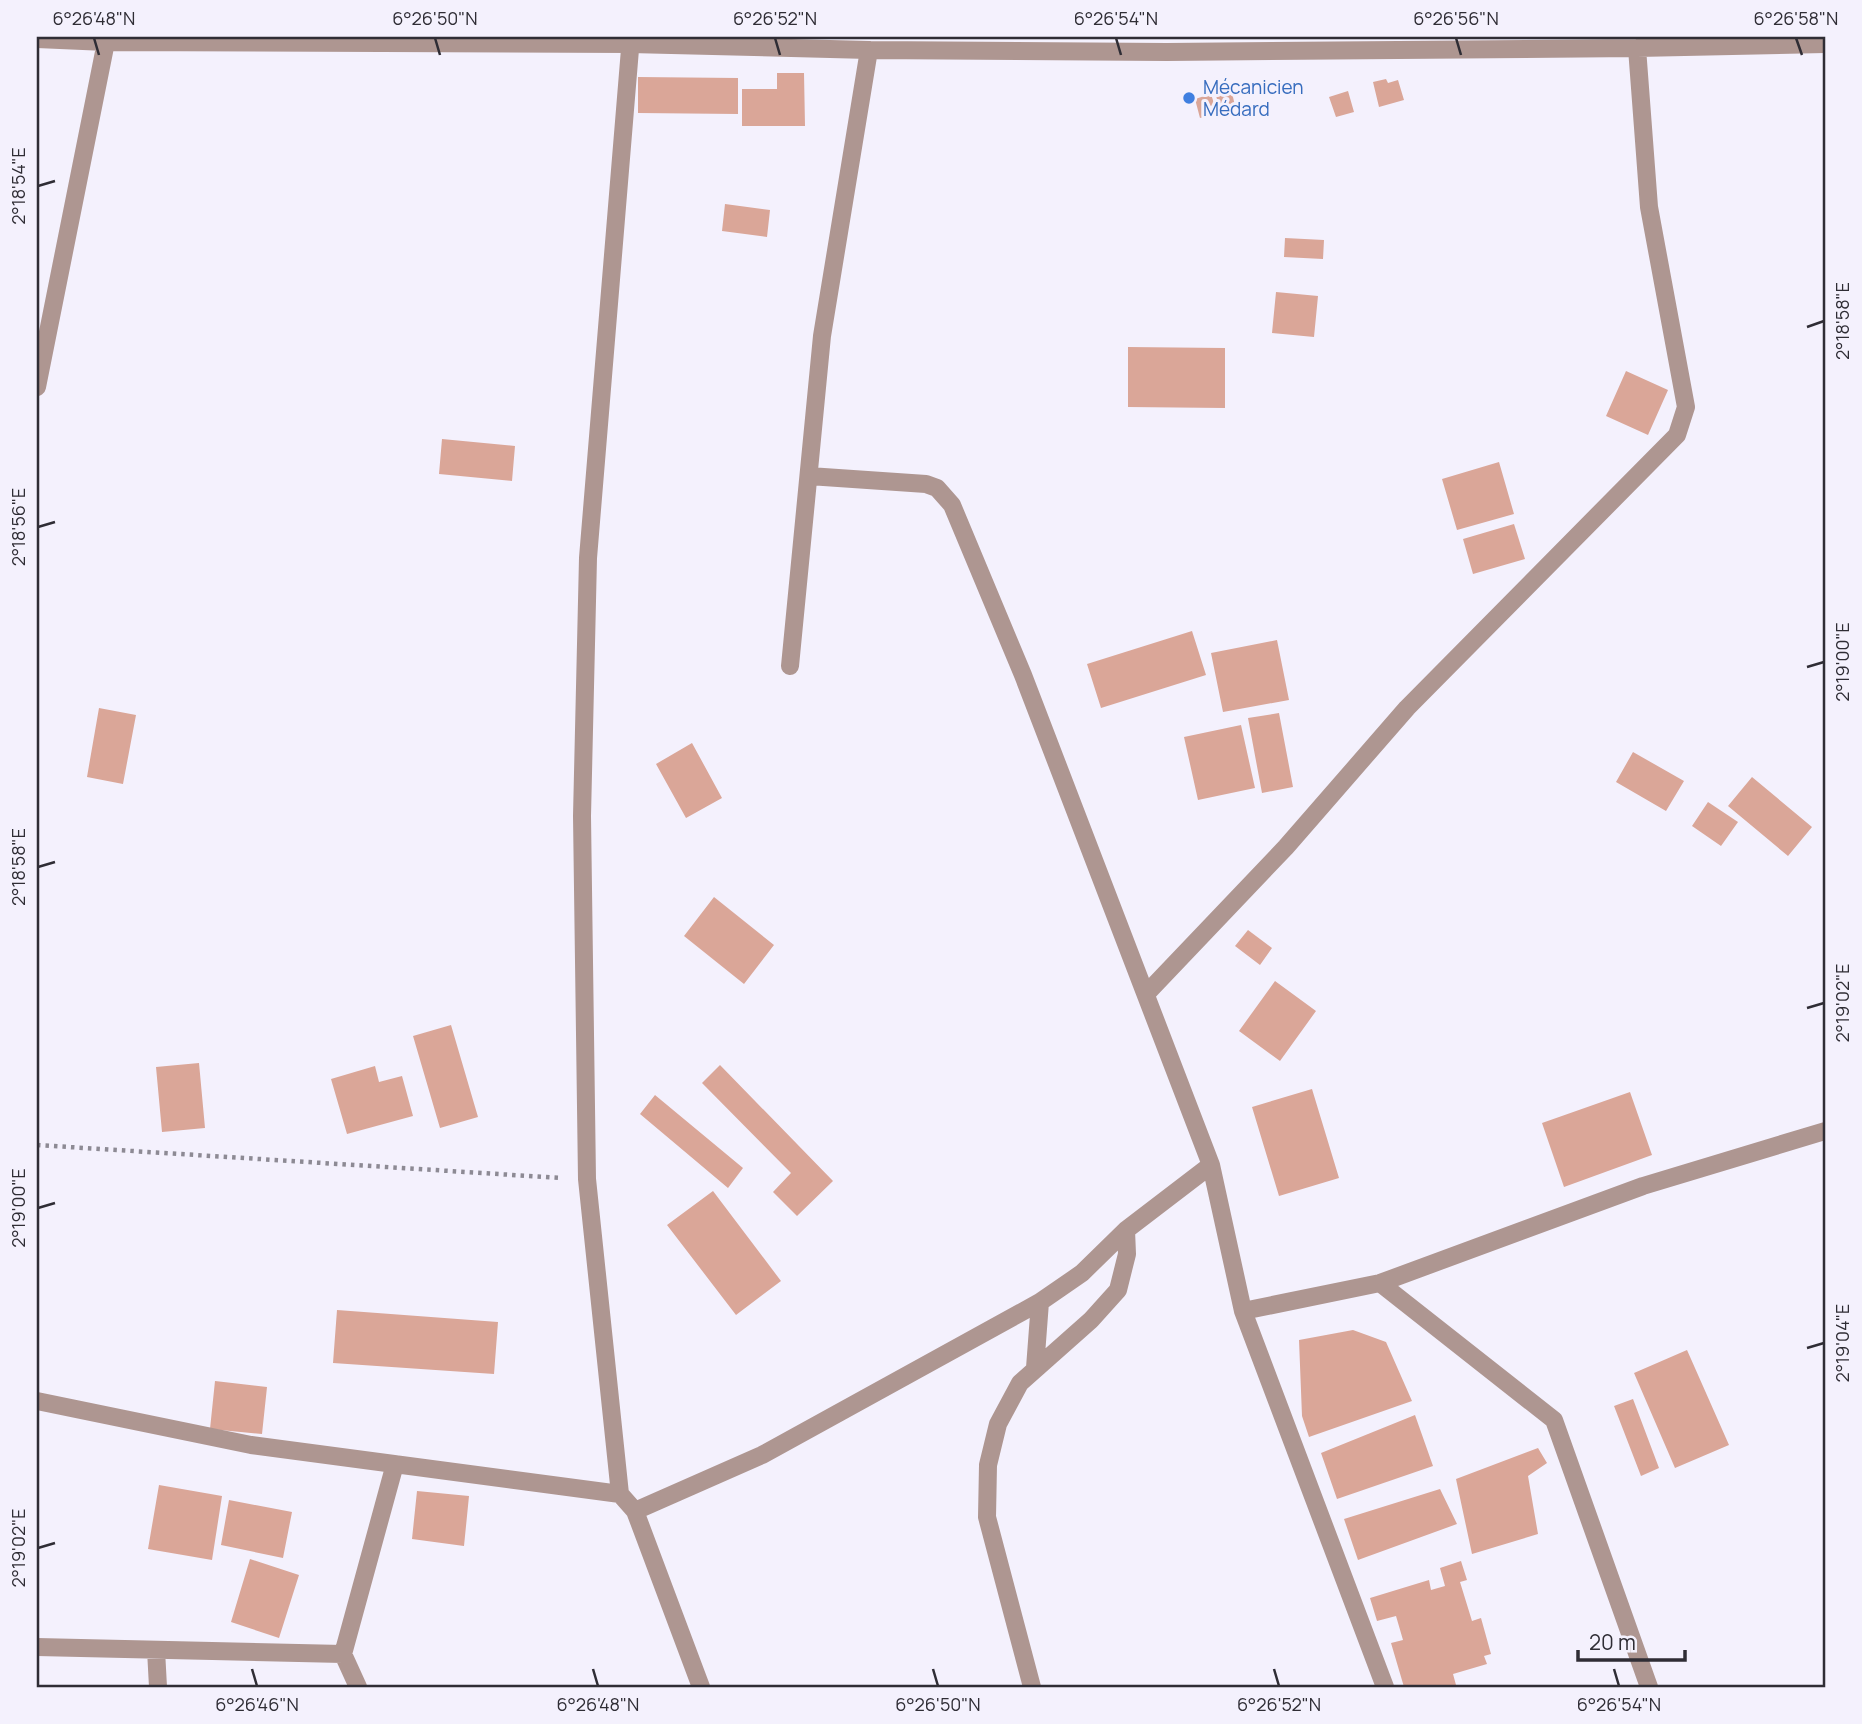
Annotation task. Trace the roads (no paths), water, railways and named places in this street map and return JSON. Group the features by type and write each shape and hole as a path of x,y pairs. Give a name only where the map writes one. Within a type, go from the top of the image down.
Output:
{"street":[{"path":"37,39 106,42 631,41 869,50 1135,44 1512,43 1637,48 1825,44"},
{"path":"631,41 588,558 582,816 587,1180 620,1494 635,1511 701,1687"},
{"path":"37,387 106,42"},
{"path":"1146,994 1286,847 1407,708 1677,435 1686,407 1648,207 1637,48"},
{"path":"790,666 822,336 869,50"},
{"path":"808,476 926,484 937,488 952,505 1023,675 1211,1165 1243,1311 1384,1687"},
{"path":"1243,1311 1380,1283 1643,1186 1825,1131"},
{"path":"635,1511 762,1455 1040,1303 1082,1273 1126,1230 1211,1165"},
{"path":"1032,1687 987,1517 988,1465 998,1424 1020,1383 1091,1320 1118,1290 1127,1254 1126,1230"},
{"path":"1380,1283 1554,1420 1649,1687"},
{"path":"1035,1368 1040,1303"},
{"path":"37,1402 251,1445 620,1494"},
{"path":"358,1687 343,1654 395,1464"},
{"path":"37,1647 343,1654"},
{"path":"156,1650 158,1687"}],"place":[{"name":"Mécanicien Médard","path":"1189,98"}]}
